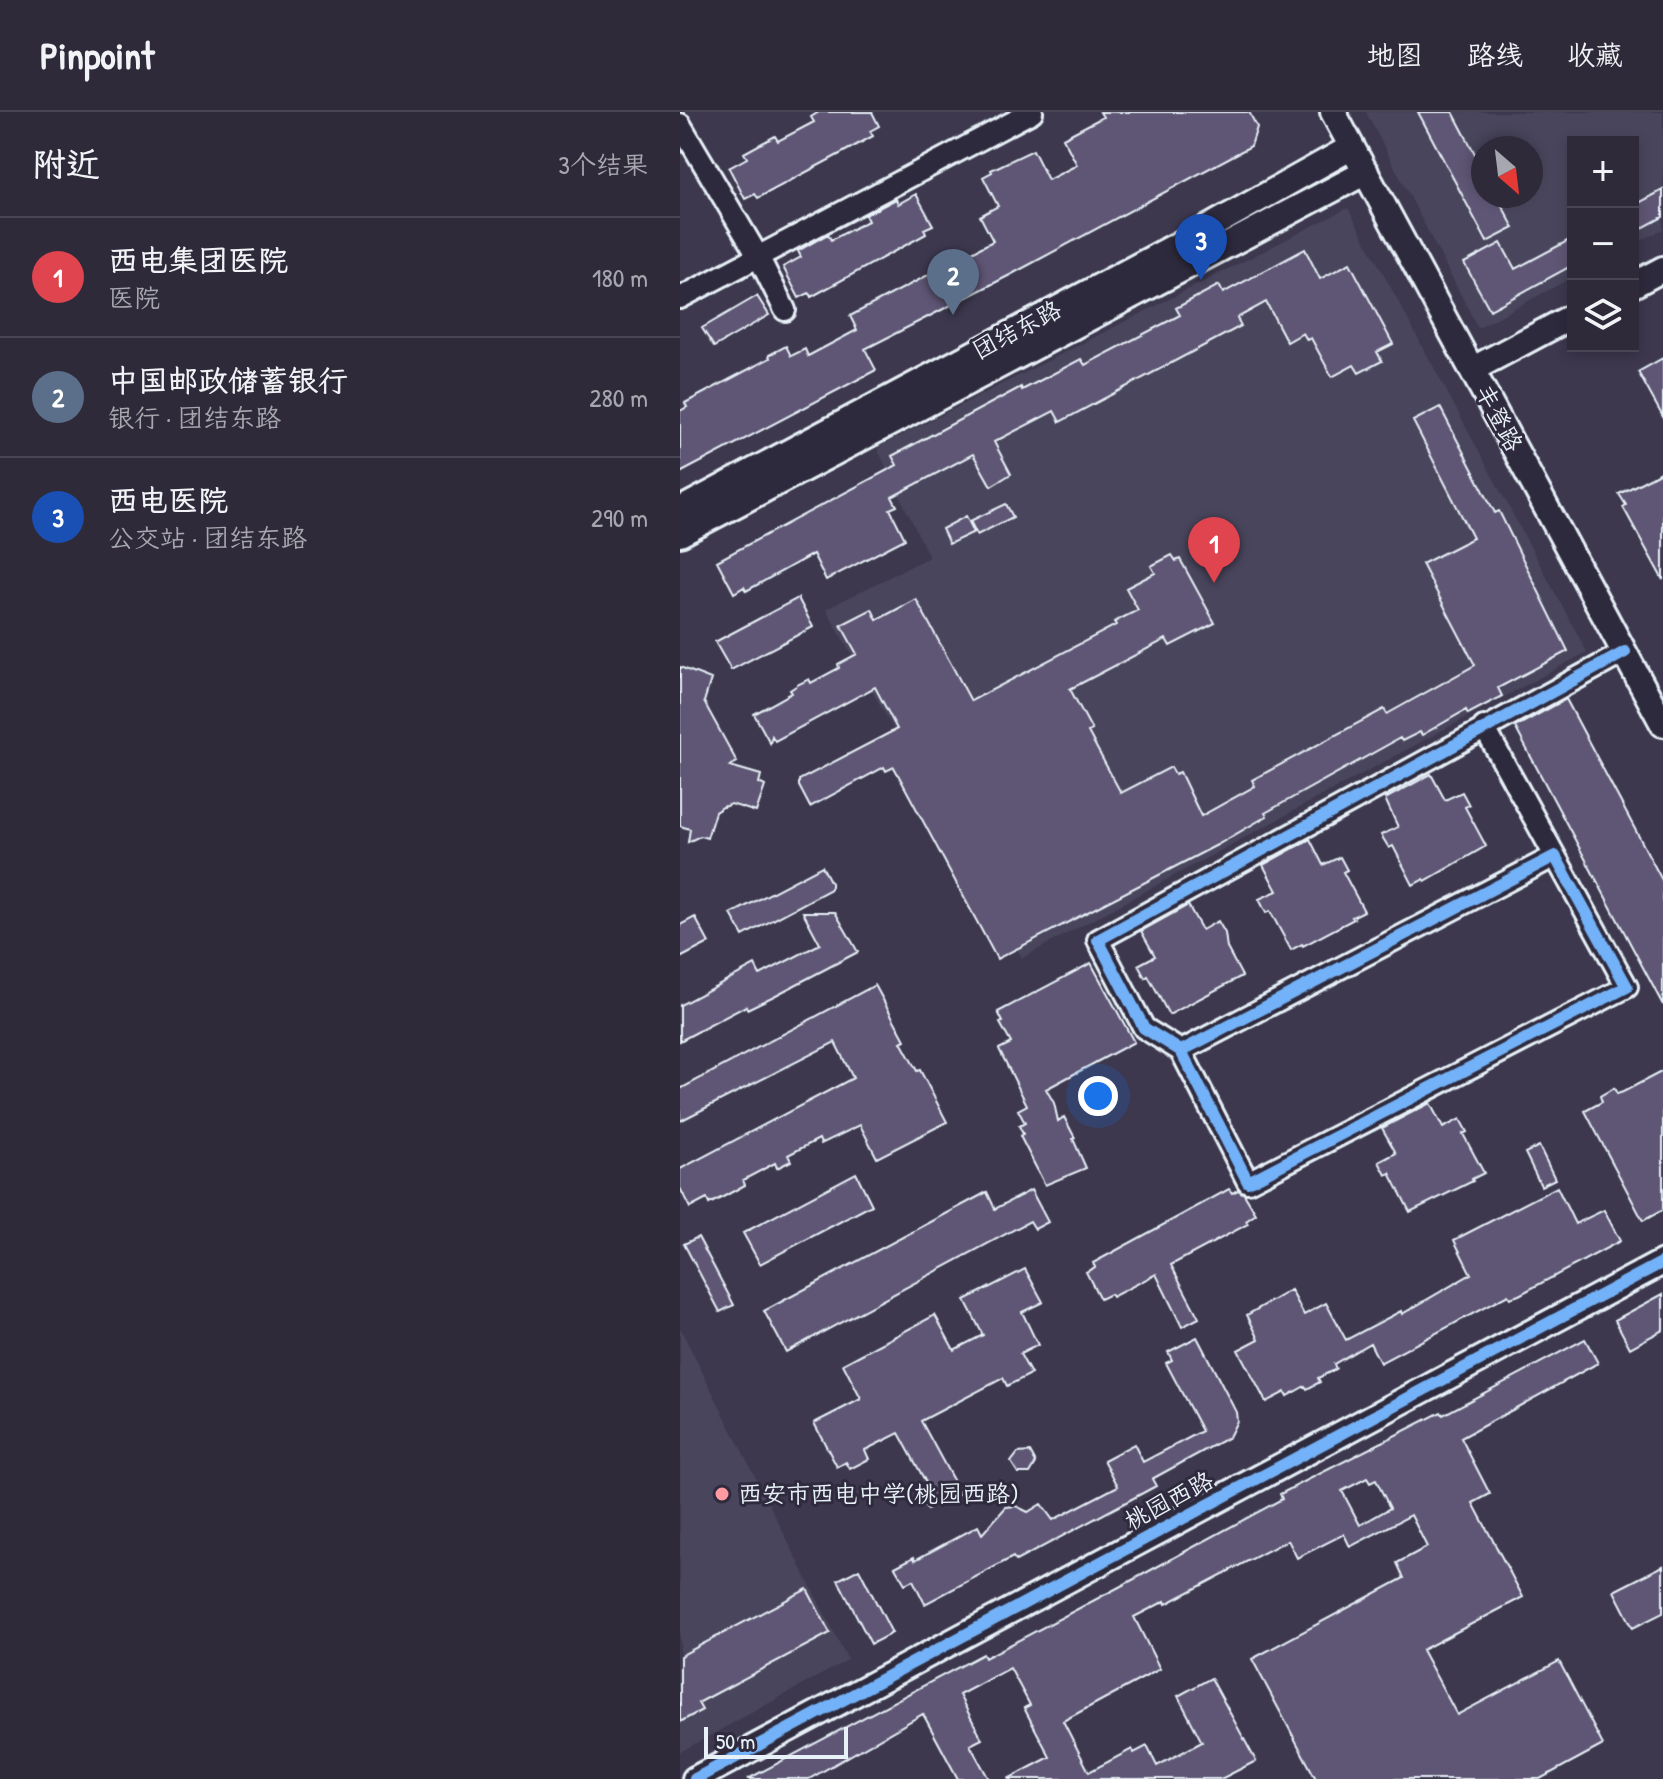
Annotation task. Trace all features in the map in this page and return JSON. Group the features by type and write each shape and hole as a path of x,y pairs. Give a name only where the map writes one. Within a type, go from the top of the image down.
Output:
{"street":[{"path":"680,298 1032,112"},
{"name":"丰登路","path":"1333,112 1663,724"},
{"path":"680,124 759,258 785,310"},
{"name":"团结东路","path":"680,510 1167,250 1352,147"},
{"path":"680,534 1366,172"},
{"path":"1639,282 1663,269"},
{"path":"1473,369 1567,319"},
{"path":"1484,727 1627,987 1248,1182 1181,1051 1144,1028 1098,940 1484,727 1625,652"},
{"path":"1181,1051 1555,856"},
{"name":"桃园西路","path":"695,1779 1663,1262"}],"shaded area":[{"path":"1366,112 1663,112 1663,229 1639,242 1639,136 1567,136 1567,280 1478,328"},
{"path":"1348,208 1587,652 1022,958 826,609 929,557 877,448"},
{"name":"西安市西电中学(桃园西路)","path":"680,1328 848,1660 680,1752"}],"building":[{"path":"819,112 872,112 879,126 870,131 873,136 840,154 758,198 755,194 745,199 729,168 747,158 744,153 775,136 778,141 814,122 811,117"},
{"path":"1100,112 1249,112 1257,127 1251,146 865,349 876,370 680,473 680,411 687,407 685,403 770,358 769,355 786,346 791,356 805,349 808,356 857,330 850,316 993,241 980,216 998,206 983,177 1033,150 1048,180 1077,165 1063,138 1103,117"},
{"path":"1418,112 1453,112 1471,146 1471,208 1503,208 1514,228 1487,242"},
{"path":"1663,190 1663,217 1639,230 1639,203"},
{"path":"916,194 933,225 924,229 926,234 811,297 809,293 799,298 783,267 801,257 798,251 828,234 831,240 868,221 865,215 896,199 898,204"},
{"path":"1567,241 1567,268 1490,310 1464,263 1501,243 1515,269"},
{"path":"1305,249 1320,279 1350,263 1393,344 1377,352 1382,361 1359,373 1354,365 1332,377 1311,338 1307,340 1303,333 1287,342 1266,302 1237,318 1241,326 1060,422 1054,411 994,442 1011,474 991,486 973,454 892,497 897,506 890,509 905,539 826,580 813,554 746,591 744,587 734,593 717,561 897,465 892,456 1021,387 1022,390 1081,359 1085,365 1180,315 1176,308 1219,285 1223,293"},
{"path":"757,296 769,315 714,347 702,328"},
{"path":"1663,358 1663,417 1638,372"},
{"path":"1440,407 1495,513 1499,511 1568,651 1498,688 1502,696 1468,714 1466,710 1422,735 1420,732 1402,741 1400,738 1265,813 1267,816 1217,845 997,959 894,767 886,771 884,767 810,807 799,786 799,780 897,729 875,687 775,741 772,736 770,743 754,714 792,693 790,690 799,684 809,679 811,683 857,654 841,625 872,609 877,620 916,599 971,701 1116,625 1114,622 1138,610 1126,588 1155,573 1151,566 1172,555 1176,561 1180,559 1215,623 1170,646 1166,639 1070,689 1092,730 1088,732 1121,793 1171,767 1175,774 1180,772 1201,816 1255,786 1252,780 1384,709 1387,714 1475,665 1422,564 1473,538 1413,421"},
{"path":"1663,471 1663,580 1619,494"},
{"path":"1006,504 1013,517 977,535 970,521"},
{"path":"966,516 974,532 949,544 942,529"},
{"path":"798,598 813,627 731,670 715,642"},
{"path":"680,667 711,679 704,702 737,762 730,766 761,775 759,783 765,786 756,812 731,804 723,807 715,812 707,838 700,836 688,842 690,829 680,826"},
{"path":"1566,699 1663,882 1663,1005 1515,727"},
{"path":"1431,774 1445,800 1462,792 1469,805 1465,807 1486,846 1413,885 1393,846 1389,848 1381,835 1398,827 1385,799"},
{"path":"1310,839 1323,865 1340,857 1347,870 1343,872 1364,911 1291,950 1270,911 1266,913 1259,899 1277,891 1263,865"},
{"path":"822,866 831,889 743,936 731,914"},
{"path":"1188,905 1202,930 1218,921 1225,933 1227,948 1242,976 1169,1015 1148,976 1145,978 1138,965 1155,956 1141,931"},
{"path":"803,912 835,912 858,952 680,1041 680,1005 755,965 760,975 820,944"},
{"path":"695,917 709,943 680,958 680,925"},
{"path":"1091,963 1134,1042 1046,1089 1054,1103 1058,1121 1064,1117 1086,1168 1045,1185 1020,1136 1023,1134 1019,1126 1025,1123 1018,1110 1027,1105 999,1049 1011,1043 1000,1023 1003,1022 998,1012"},
{"path":"875,985 905,1040 901,1042 917,1071 920,1070 947,1122 877,1158 860,1125 821,1144 819,1139 788,1155 791,1161 777,1168 775,1163 743,1180 745,1185 723,1197 709,1204 707,1199 690,1208 680,1188 680,1169 853,1078 835,1042 680,1121 680,1089"},
{"path":"1663,1071 1663,1210 1643,1221 1585,1111 1602,1102 1600,1096 1614,1088 1617,1094 1623,1092"},
{"path":"1430,1103 1443,1128 1460,1119 1467,1132 1463,1134 1484,1173 1410,1212 1390,1173 1386,1175 1379,1162 1396,1153 1382,1128"},
{"path":"1539,1146 1555,1179 1541,1186 1525,1153"},
{"path":"856,1173 872,1205 760,1264 743,1233"},
{"path":"1557,1187 1575,1224 1604,1210 1620,1241 1519,1295 1510,1298 1508,1295 1380,1363 1370,1343 1334,1364 1336,1369 1318,1378 1320,1382 1287,1396 1285,1392 1266,1402 1238,1350 1259,1339 1247,1315 1291,1290 1304,1315 1326,1303 1346,1340 1401,1311 1402,1314 1471,1274 1454,1240"},
{"path":"1229,1189 1232,1193 1238,1190 1244,1194 1256,1214 1246,1221 1248,1224 1171,1265 1199,1318 1182,1327 1156,1274 1112,1297 1110,1294 1100,1299 1086,1272 1095,1267 1093,1263"},
{"path":"1031,1190 1048,1222 1035,1229 1030,1221 786,1352 764,1311 987,1192 995,1209"},
{"path":"698,1237 734,1305 720,1312 684,1244"},
{"path":"1025,1269 1043,1302 1022,1312 1038,1345 1020,1354 1031,1374 1007,1386 1003,1378 921,1421 960,1493 927,1510 918,1494 929,1488 899,1433 865,1450 869,1459 850,1469 846,1462 837,1467 814,1423 861,1399 843,1364 935,1315 954,1350 983,1335 965,1300"},
{"path":"1663,1294 1663,1330 1630,1348 1615,1320"},
{"path":"1197,1337 1236,1412 1237,1421 1229,1437 1152,1479 1156,1486 1016,1561 1013,1557 925,1604 913,1580 905,1584 895,1567 914,1557 915,1560 978,1526 982,1534 1006,1507 1016,1506 1028,1512 1041,1504 1053,1520 1118,1486 1104,1460 1134,1444 1143,1462 1202,1431 1166,1363 1172,1360 1168,1352"},
{"path":"1585,1339 1598,1363 1461,1438 1490,1494 1473,1503 1523,1597 1422,1650 1457,1715 1559,1661 1603,1745 1540,1779 1316,1779 1252,1659 1404,1578 1397,1563 1427,1547 1411,1515 1350,1547 1344,1534 1297,1558 1288,1540 1166,1604 1165,1601 1134,1617 1160,1669 1063,1721 1089,1772 1132,1749 1134,1753 1147,1746 1157,1766 1202,1742 1178,1696 1211,1678 1256,1761 1221,1779 1008,1779 1050,1757 1024,1708 1030,1705 1010,1668 959,1695 982,1739 970,1745 989,1779 958,1779 923,1714 809,1779 748,1779 983,1654 985,1658 1140,1576 1282,1499 1280,1494 1441,1412 1443,1415","holes":["1367,1478 1370,1483 1376,1480 1390,1508 1360,1525 1342,1491"]},
{"path":"1030,1452 1036,1463 1030,1473 1018,1473 1011,1462 1018,1453"},
{"path":"1663,1566 1663,1613 1633,1628 1614,1591"},
{"path":"859,1569 892,1633 871,1644 838,1580"},
{"path":"807,1589 830,1633 698,1703 702,1710 680,1722 680,1656"}],"cycle path":[{"path":"1181,1051 1555,856 1627,987 1248,1182 1181,1051 1144,1028 1098,940 1625,652"},
{"path":"695,1779 1663,1262"}],"place":[{"name":"西电医院","path":"1201,280"},
{"name":"中国邮政储蓄银行","path":"953,315"},
{"name":"西电集团医院","path":"1214,583"},
{"name":"西安市西电中学(桃园西路)","path":"722,1494"}]}
